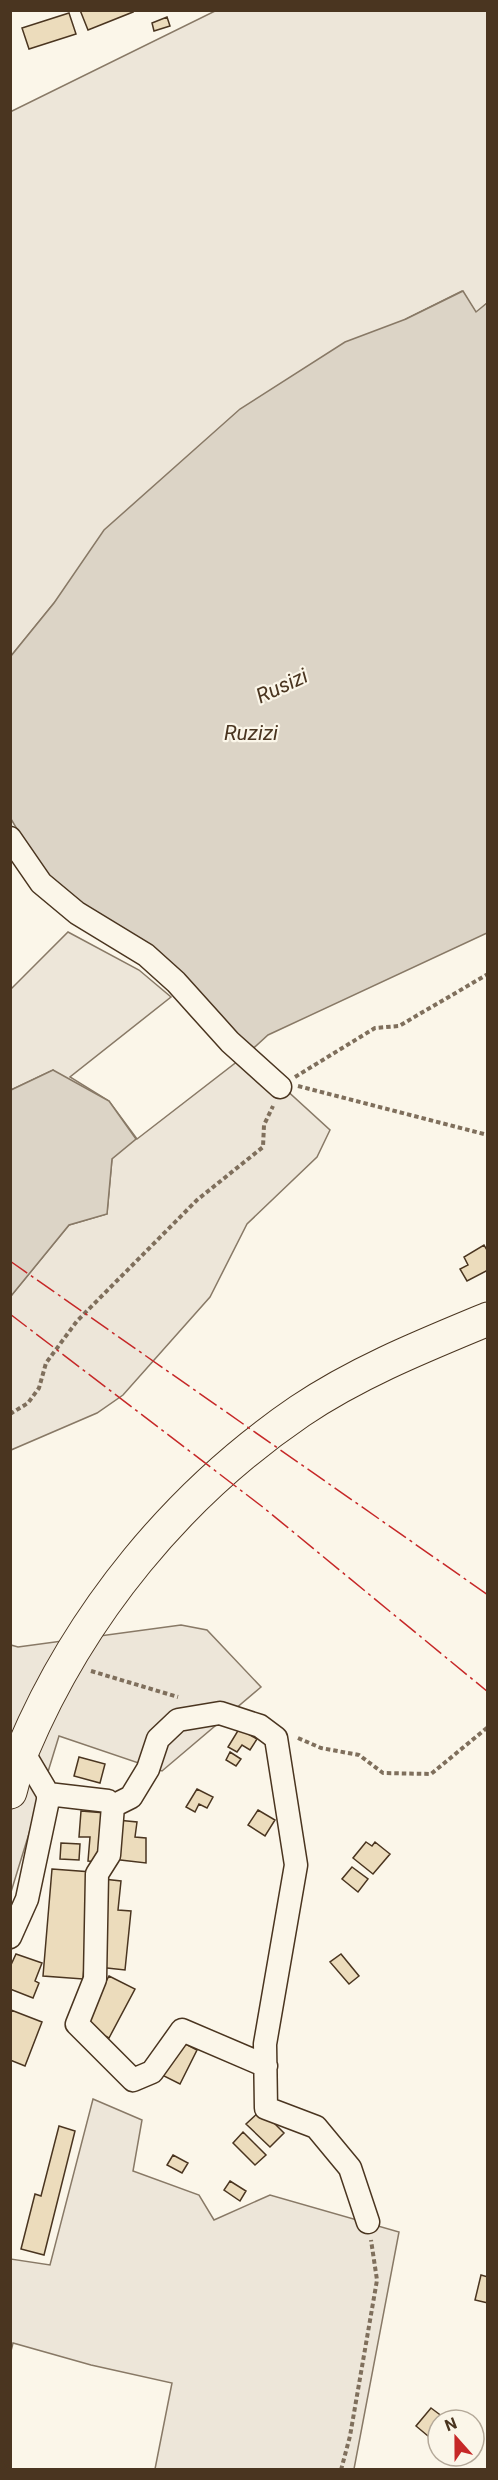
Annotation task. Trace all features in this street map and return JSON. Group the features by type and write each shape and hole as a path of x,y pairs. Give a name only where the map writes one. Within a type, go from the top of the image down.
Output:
{"highway":[{"path":"10,1792 22,1750 63,1667 116,1584 169,1525 241,1455 301,1410 388,1360 488,1319"}],"street":[{"path":"10,838 41,883 77,913 146,955 176,982 230,1042 283,1085"},
{"path":"113,1806 131,1797 148,1769 158,1739 178,1720 220,1713 260,1726 276,1738 296,1865 265,2044 266,2108 316,2127 350,2168 368,2222"},
{"path":"10,1937 27,1899 48,1794 22,1750"},
{"path":"48,1794 108,1802 113,1806"},
{"path":"113,1806 109,1855 97,1874 95,1979 76,2024 132,2079 152,2072 182,2030 266,2067"}],"path":[{"path":"10,1414 28,1403 39,1388 46,1363 77,1321 197,1200 263,1147 264,1125 283,1085 306,1068 375,1028 399,1026 488,974"},
{"path":"283,1085 488,1135"},
{"path":"431,1774 488,1727"},
{"path":"341,2469 350,2436 377,2280 368,2222"}],"shaded area":[{"path":"215,11 487,11 487,303 476,313 462,291 406,319 54,603 11,656 10,112"},
{"path":"68,932 139,970 171,997 70,1077 109,1101 137,1139 247,1054 330,1130 317,1157 247,1224 210,1297 123,1395 97,1413 11,1450 11,1296 69,1225 107,1214 112,1159 53,1070 11,1090 11,989"},
{"path":"181,1625 207,1630 261,1687 162,1771 59,1736 11,1892 11,1645 18,1647"},
{"path":"93,2099 142,2120 133,2171 199,2195 214,2220 270,2195 399,2232 354,2469 155,2469 172,2383 91,2365 13,2343 11,2351 11,2259 50,2265"}],"water":[{"name":"Ruzizi","path":"463,291 476,312 487,303 487,933 268,1035 247,1054 47,880 11,819 11,656 54,603 104,530 240,409 345,342 406,319"},
{"path":"53,1070 109,1101 136,1139 112,1159 107,1214 69,1225 11,1296 11,1090"}],"building":[{"path":"80,10 132,10 133,12 88,30"},
{"path":"69,13 76,34 29,49 22,28"},
{"path":"167,17 170,26 154,31 152,23"},
{"path":"484,1245 488,1252 488,1270 467,1281 460,1269 468,1265 464,1257"},
{"path":"239,1729 257,1739 250,1750 242,1745 237,1752 228,1747"},
{"path":"230,1752 241,1759 236,1766 226,1760"},
{"path":"79,1757 105,1764 100,1783 74,1776"},
{"path":"197,1789 213,1797 207,1808 199,1804 195,1812 186,1807"},
{"path":"258,1810 275,1820 265,1836 248,1825"},
{"path":"81,1811 106,1813 102,1862 88,1861 90,1837 79,1837"},
{"path":"117,1820 137,1822 135,1837 146,1838 146,1863 112,1859"},
{"path":"366,1842 372,1846 375,1842 390,1854 373,1874 353,1858"},
{"path":"61,1843 80,1844 79,1860 60,1859"},
{"path":"352,1867 368,1879 358,1892 342,1879"},
{"path":"52,1869 92,1872 83,1979 43,1976"},
{"path":"103,1879 121,1881 118,1910 131,1911 125,1970 98,1967"},
{"path":"16,1954 42,1963 35,1981 39,1983 33,1998 10,1989 10,1967"},
{"path":"341,1954 359,1976 349,1984 330,1962"},
{"path":"109,1976 135,1989 109,2038 83,2024"},
{"path":"11,2010 42,2022 25,2066 10,2060"},
{"path":"180,2041 197,2050 180,2084 162,2075"},
{"path":"261,2110 284,2133 270,2147 246,2124"},
{"path":"59,2126 75,2131 44,2255 21,2249 35,2194 41,2196"},
{"path":"243,2132 266,2155 255,2165 233,2143"},
{"path":"173,2155 188,2163 182,2173 167,2165"},
{"path":"230,2181 246,2191 240,2201 224,2190"},
{"path":"481,2275 488,2277 488,2303 475,2300"},
{"path":"426,2414 426,2434 416,2426"}],"power":[{"path":"10,1261 488,1595"},
{"path":"10,1314 264,1508 488,1692"}],"water label":[{"name":"Rusizi","path":"282,686"}]}
